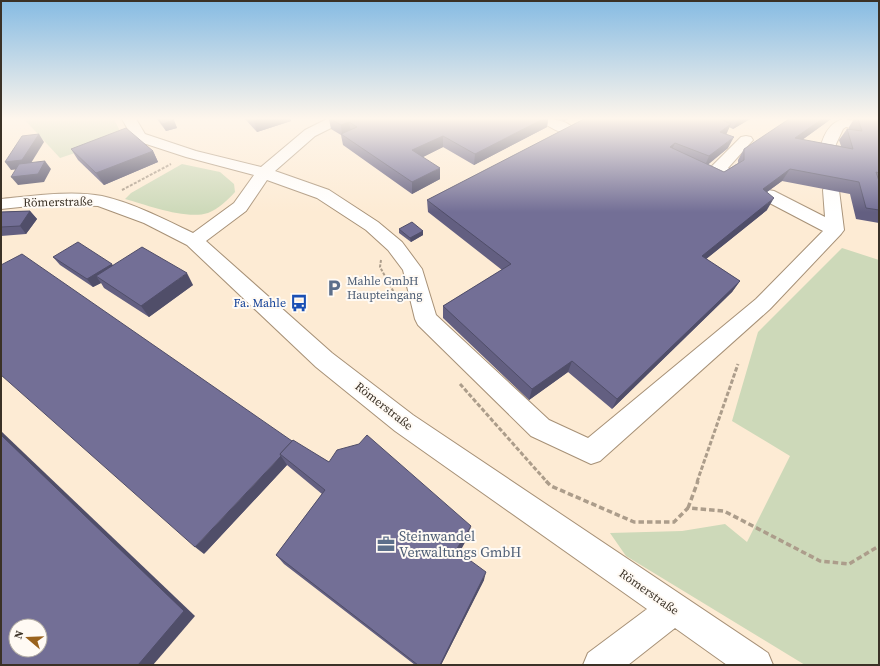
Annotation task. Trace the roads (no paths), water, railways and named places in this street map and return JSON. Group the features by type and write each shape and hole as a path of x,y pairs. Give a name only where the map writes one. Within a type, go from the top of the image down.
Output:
{"street":[{"path":"179,150 264,173 323,194 372,226 395,246 412,269 426,319 540,428 591,452 763,304 835,230 831,190"},
{"path":"194,241 240,207 264,173 290,150"},
{"path":"727,174 718,170 737,150"},
{"path":"827,157 828,150"},
{"path":"768,195 835,230"},
{"name":"Römerstraße","path":"1,204 49,199 100,201 150,219 194,241 324,360 404,423 756,665"},
{"path":"600,665 674,609"}],"place":[{"name":"Mahle GmbH Haupteingang","path":"334,288"},
{"name":"Fa. Mahle","path":"299,303"},
{"name":"Steinwandel Verwaltungs GmbH","path":"386,544"}]}
